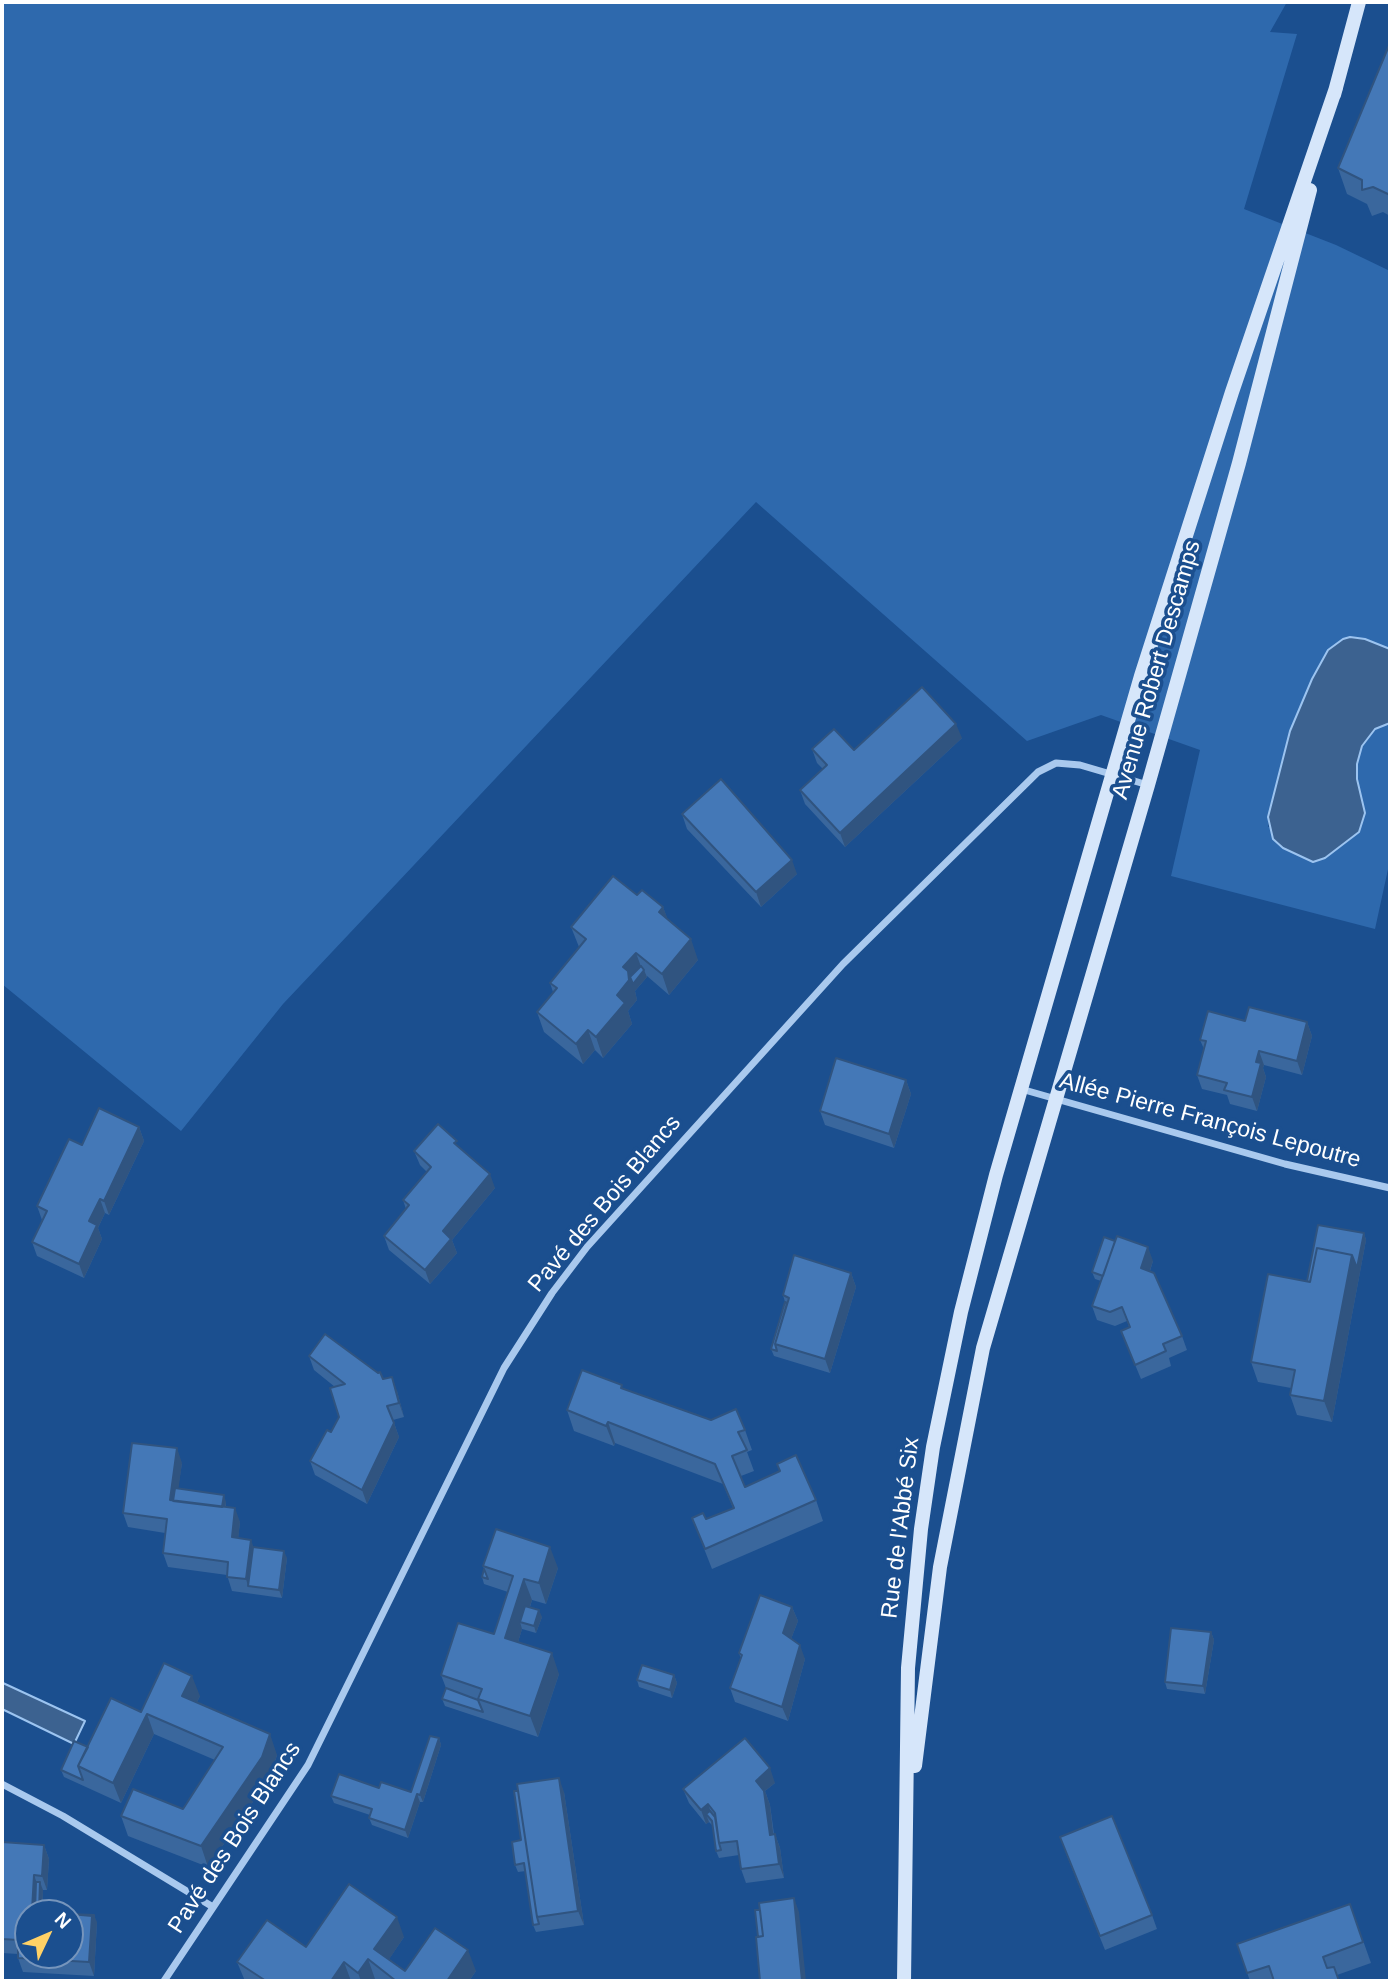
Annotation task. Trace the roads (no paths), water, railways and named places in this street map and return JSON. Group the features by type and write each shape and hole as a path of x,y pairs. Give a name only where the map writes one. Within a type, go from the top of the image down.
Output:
{"main road":[{"name":"Avenue Robert Descamps","path":"1008,1259 1058,1100 1239,463 1359,2"},
{"name":"Avenue Robert Descamps","path":"983,1223 1113,774 1232,392 1336,89"},
{"name":"Rue de l'Abbé Six","path":"904,1981 908,1668 921,1529 935,1436 983,1223"},
{"name":"Rue de l'Abbé Six","path":"905,1843 940,1567 972,1395 1008,1259"}],"street":[{"name":"Pavé des Bois Blancs","path":"164,1981 290,1796 324,1735 504,1368 552,1293 587,1247 844,964 1038,772 1056,763 1080,765 1149,785"},
{"name":"Allée Pierre François Lepoutre","path":"1021,1089 1285,1164 1390,1188"},
{"path":"2,1784 63,1816 213,1907"}]}
